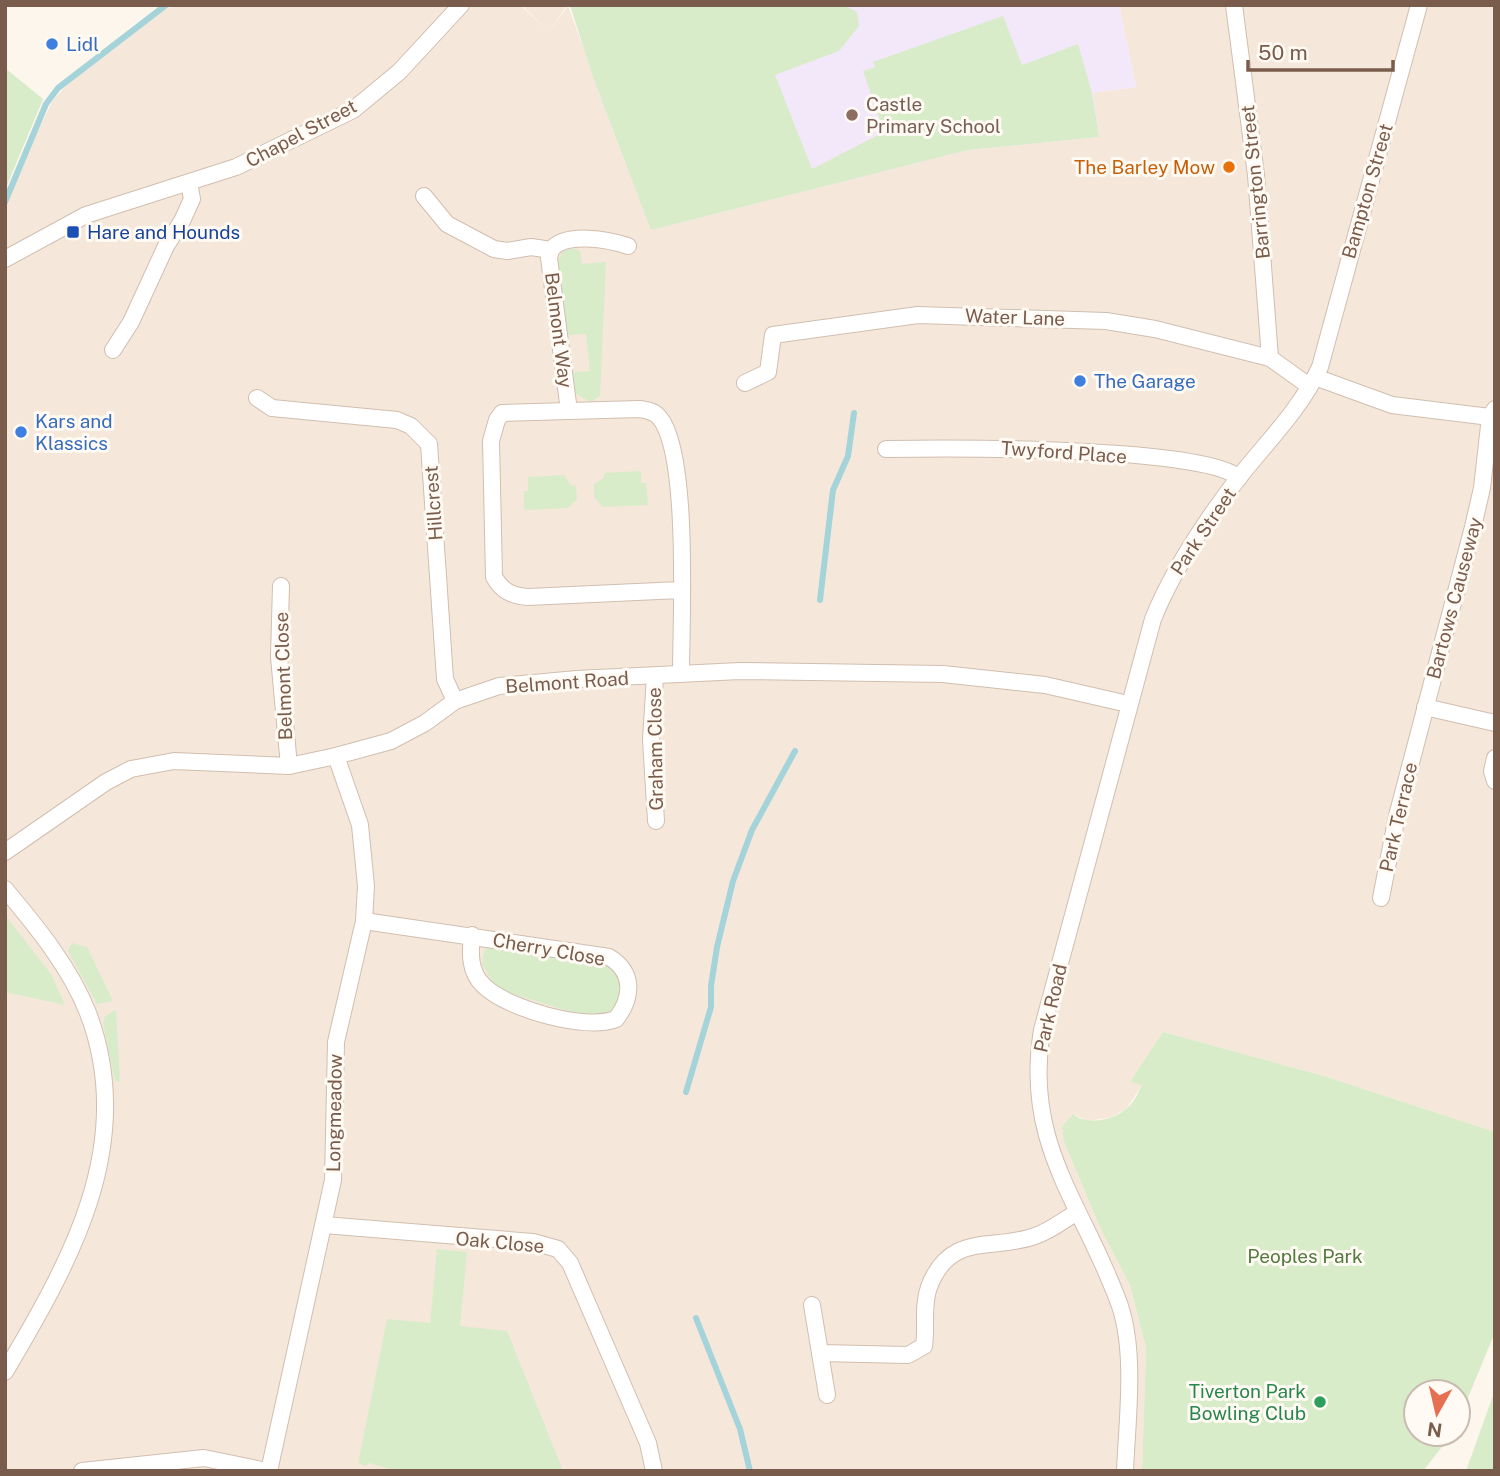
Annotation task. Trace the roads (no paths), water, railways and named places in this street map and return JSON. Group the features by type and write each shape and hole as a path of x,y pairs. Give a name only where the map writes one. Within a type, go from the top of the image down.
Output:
{"street":[{"name":"Chapel Street","path":"5,260 86,215 189,183 272,151 353,110 399,72 461,5"},
{"name":"Barrington Street","path":"1234,5 1257,188 1270,358"},
{"name":"Bampton Street","path":"1312,382 1419,5"},
{"path":"113,350 131,322 166,246 182,221 192,199 189,183"},
{"name":"Belmont Way","path":"424,196 447,224 494,249 551,250"},
{"name":"Belmont Way","path":"569,411 551,250 555,244 567,241 595,239 610,239 628,246"},
{"name":"Water Lane","path":"745,383 768,372 773,335 918,315 1106,321 1155,329 1270,358 1312,382 1392,405 1492,413"},
{"name":"Park Street","path":"1128,704 1153,619 1167,584 1239,478 1312,382"},
{"name":"Hillcrest","path":"257,398 272,408 397,420 411,426 429,444 445,679 455,701"},
{"path":"680,590 528,597 517,596 499,586 494,577 490,465 491,440 496,420 502,413 639,409 656,413 661,419 676,458 680,590 681,674"},
{"name":"Bartows Causeway","path":"1418,737 1482,488 1492,413"},
{"name":"Twyford Place","path":"886,449 993,447 1167,459 1231,470 1239,478"},
{"name":"Belmont Close","path":"281,586 279,657 289,765"},
{"name":"Belmont Road","path":"5,852 106,782 150,763 289,765 336,756 391,741 425,723 455,701 499,686 577,678 740,671 943,674 1045,685 1128,704"},
{"name":"Graham Close","path":"655,676 651,740 656,821"},
{"name":"Park Road","path":"1125,1471 1129,1382 1120,1308 1057,1171 1048,1141 1038,1083 1038,1054 1128,704"},
{"path":"1425,707 1495,723"},
{"name":"Park Terrace","path":"1381,898 1385,866 1418,737"},
{"name":"Longmeadow","path":"268,1471 324,1225 334,1159 336,1042 364,922 366,886 360,825 336,756"},
{"path":"1495,758 1492,771 1495,781"},
{"path":"5,889 37,928 81,997 99,1057 104,1106 99,1168 83,1225 58,1283 5,1372"},
{"name":"Cherry Close","path":"364,922 472,935 609,957 623,967 628,976 630,992 626,1006 616,1019 590,1024 506,1000 483,985 473,970 470,954 472,935"},
{"path":"820,1353 908,1355 918,1352 924,1346 929,1287 945,1262 979,1244 1034,1237 1077,1212"},
{"name":"Oak Close","path":"324,1225 533,1242 558,1249 569,1264 618,1369 648,1443 654,1471"},
{"path":"812,1305 827,1395"},
{"path":"82,1471 204,1458 268,1471"}],"waterway":[{"path":"5,202 46,104 58,88 166,5"},
{"path":"820,600 833,490 848,456 854,413"},
{"path":"686,1092 711,1007 717,947 733,881 752,830 795,751"},
{"path":"696,1318 740,1429 750,1471"}],"place":[{"name":"Lidl","path":"52,44"},
{"name":"Castle Primary School","path":"852,115"},
{"name":"The Barley Mow","path":"1229,167"},
{"name":"Hare and Hounds","path":"73,232"},
{"name":"The Garage","path":"1080,381"},
{"name":"Kars and Klassics","path":"21,432"},
{"name":"Tiverton Park Bowling Club","path":"1320,1402"}],"park label":[{"name":"Peoples Park","path":"1305,1256"}]}
